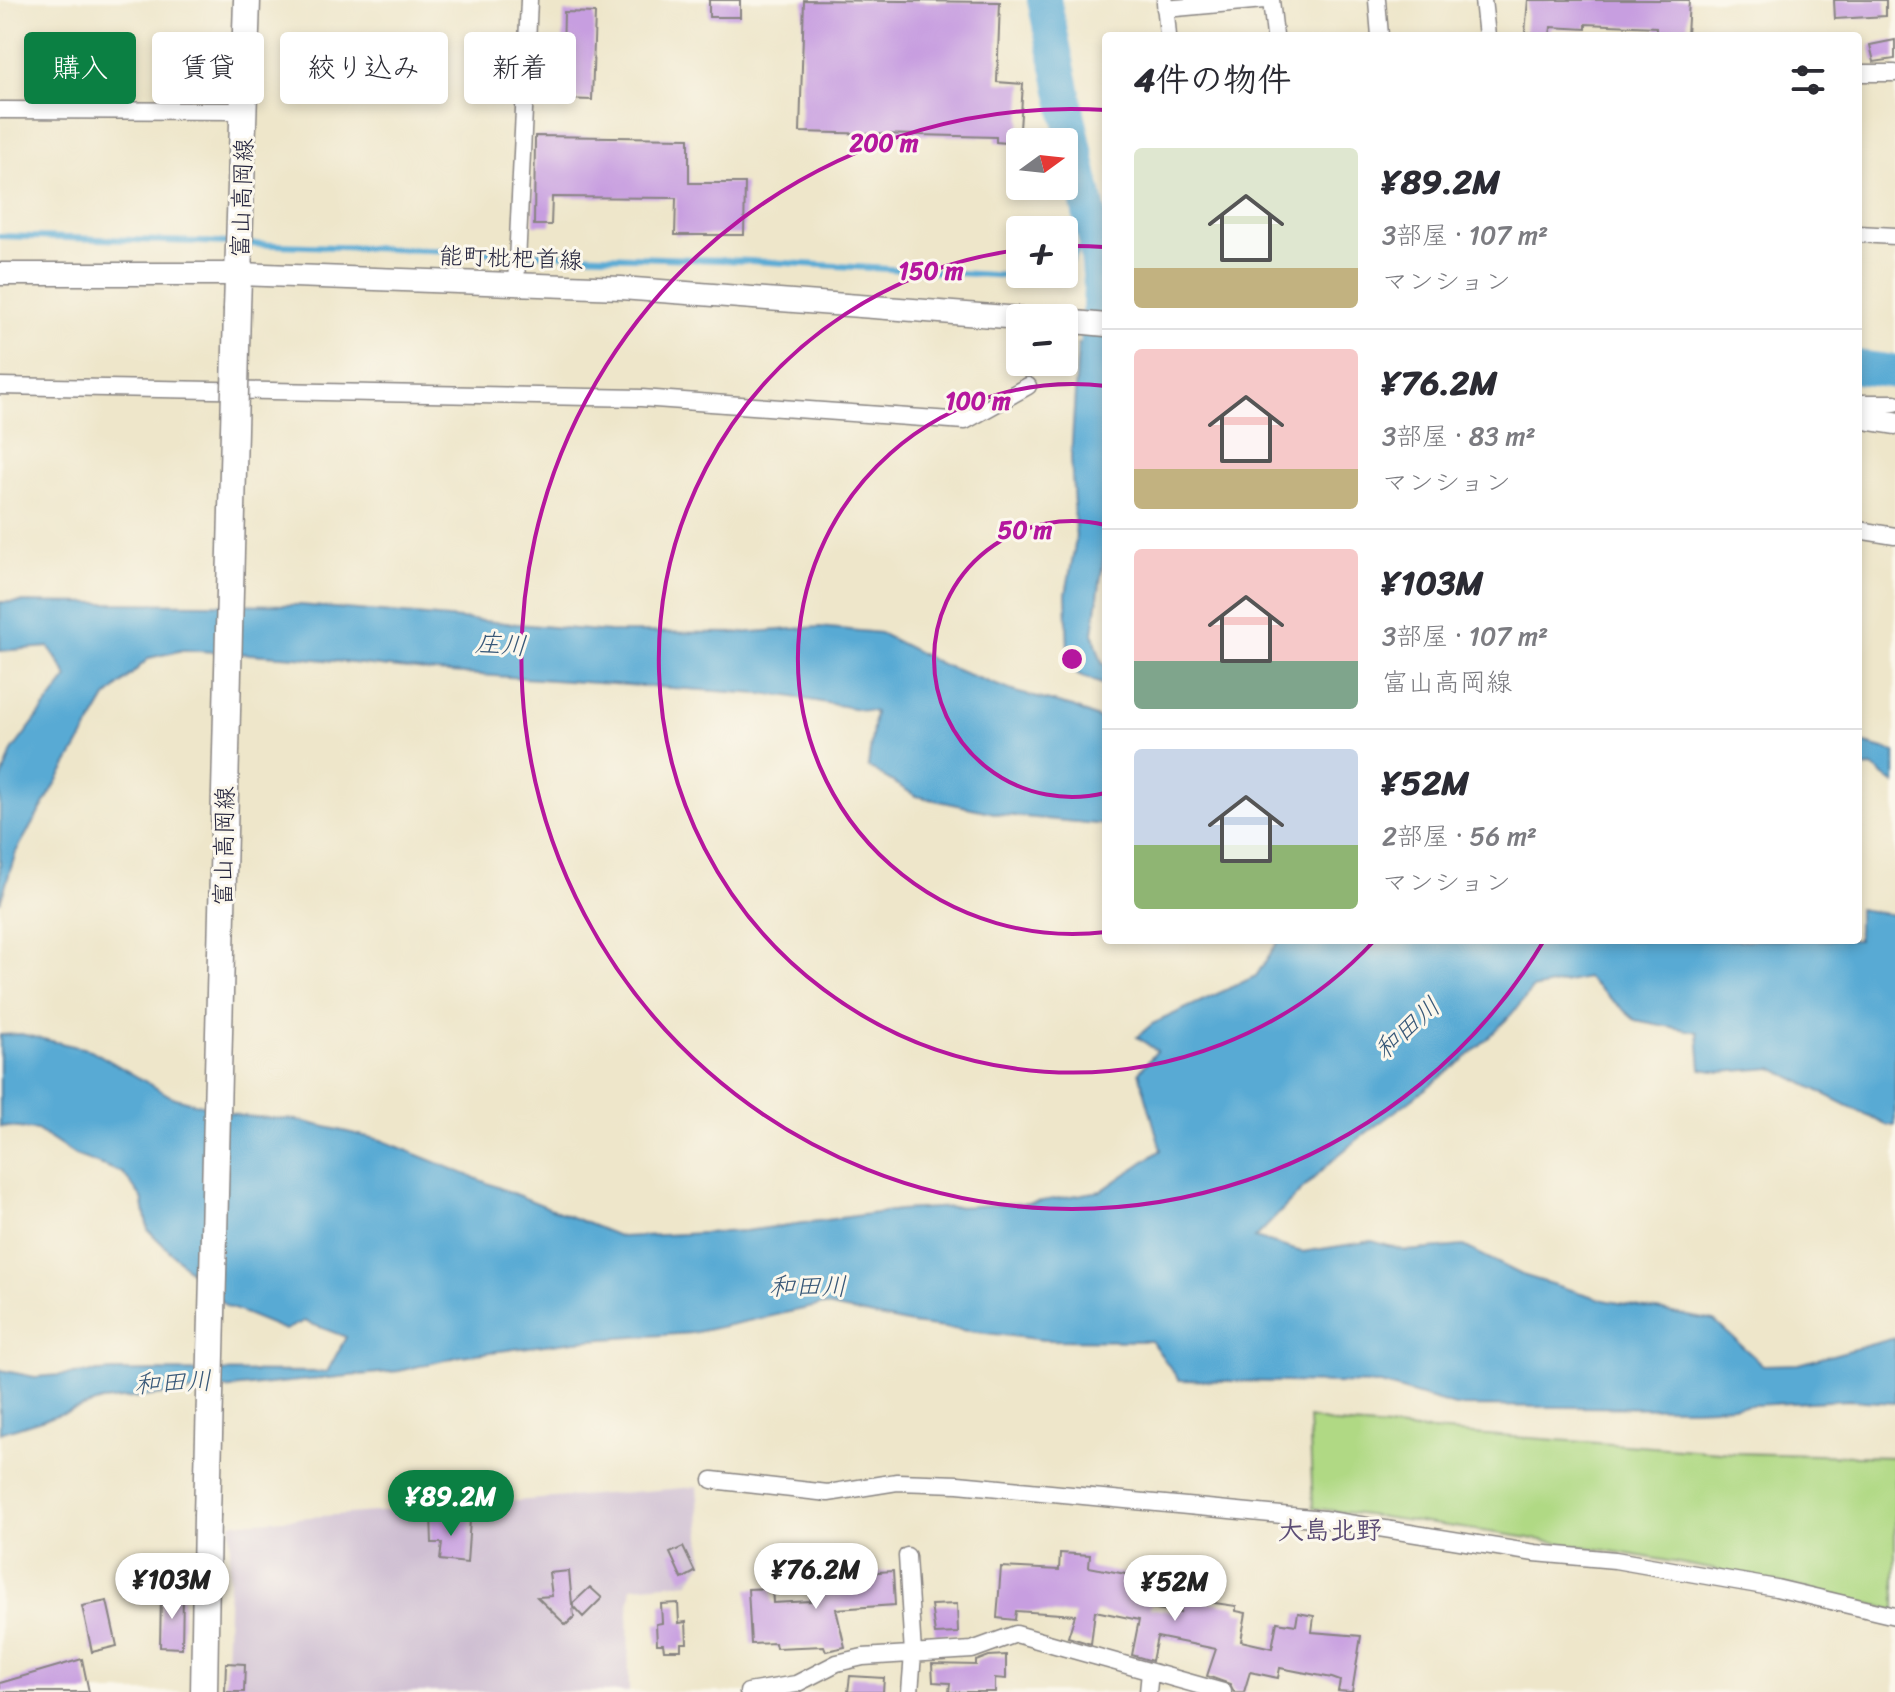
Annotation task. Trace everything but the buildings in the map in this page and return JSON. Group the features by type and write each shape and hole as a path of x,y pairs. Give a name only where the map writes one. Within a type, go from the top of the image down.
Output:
{"main road":[{"name":"富山高岡線","path":"204,1692 247,0"},
{"name":"能町枇杷首線","path":"0,274 240,255 516,285 621,288 1006,317"},
{"path":"1078,322 1102,325"},
{"path":"1862,418 1895,423"}],"street":[{"path":"516,285 529,0"},
{"path":"1168,32 1165,5 1264,0"},
{"path":"1271,0 1275,32"},
{"path":"1377,0 1380,32"},
{"path":"1483,0 1487,32"},
{"path":"1862,73 1895,73"},
{"path":"0,110 244,111"},
{"path":"1862,234 1895,236"},
{"path":"0,386 641,398 965,421 1028,386"},
{"path":"1862,403 1895,403"},
{"path":"1862,531 1895,536"},
{"path":"712,1480 828,1493 897,1482 958,1484 1323,1519 1535,1553 1680,1569 1895,1616"},
{"path":"907,1556 913,1654 910,1692"},
{"path":"748,1692 796,1684 837,1663 972,1650 1016,1634 1223,1692"},
{"path":"1148,1692 1150,1672"}],"shaded area":[{"path":"697,1487 703,1562 689,1582 632,1587 628,1611 629,1692 225,1692 231,1523"}],"green space":[{"path":"1309,1418 1336,1424 1734,1453 1895,1457 1895,1610 1751,1577 1605,1550 1313,1508"}],"water":[{"path":"1078,344 1102,347 1102,569 1093,633 1102,663 1102,684 1075,673 1068,651 1066,594 1076,539 1071,458"},
{"name":"庄川","path":"0,602 300,605 609,632 740,633 819,627 880,633 943,665 1015,692 1073,707 1102,720 1102,825 1004,815 916,796 868,767 875,712 788,696 435,672 297,657 183,650 149,658 106,698 16,852 0,903 0,784 12,751 68,677 49,647 0,651"},
{"path":"1862,743 1895,752 1895,784 1872,767 1862,768"},
{"name":"和田川","path":"1862,910 1895,915 1895,1125 1886,1125 1773,1068 1721,1072 1701,1069 1698,1032 1635,1020 1587,978 1532,989 1491,1036 1335,1158 1255,1238 1302,1252 1372,1241 1406,1251 1464,1246 1522,1275 1604,1300 1714,1321 1763,1365 1799,1364 1895,1338 1895,1403 1848,1400 1694,1408 1455,1406 1381,1384 1179,1380 1151,1341 1044,1340 911,1324 822,1305 692,1333 575,1341 461,1356 399,1371 102,1401 0,1433 0,1370 35,1377 113,1371 327,1372 346,1337 304,1321 285,1330 226,1306 148,1230 142,1198 123,1173 75,1155 37,1130 0,1126 0,1035 21,1034 91,1050 172,1097 242,1116 296,1120 381,1140 621,1237 745,1231 899,1210 1030,1203 1101,1191 1161,1150 1139,1072 1157,1051 1137,1037 1152,1024 1256,976 1276,944 1862,944"}],"waterway":[{"path":"1044,0 1096,245 1100,285 1095,394"},
{"path":"0,236 232,243"},
{"path":"247,244 751,261 1062,279 1078,249 1096,245"},
{"path":"1862,368 1895,372"}],"district":[{"name":"大島北野","path":"1330,1530"}]}
